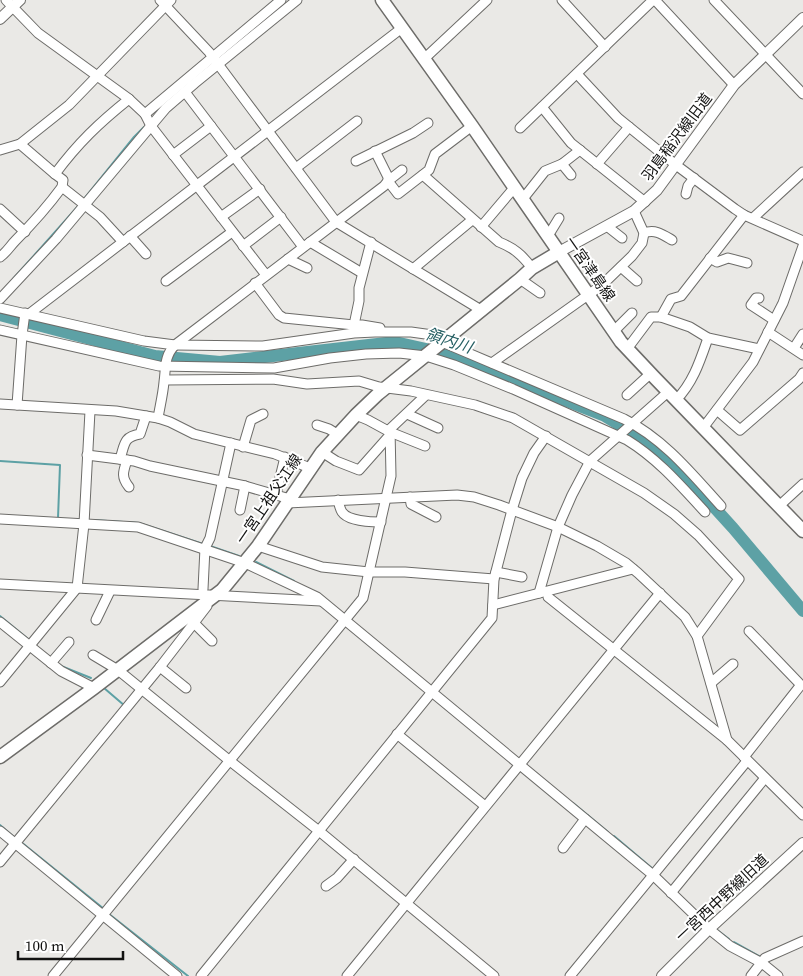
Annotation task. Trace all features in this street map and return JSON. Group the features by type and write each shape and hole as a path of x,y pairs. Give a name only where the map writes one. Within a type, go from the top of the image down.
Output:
{"main road":[{"name":"一宮津島線","path":"382,0 627,349 803,531"},
{"name":"一宮上祖父江線","path":"0,757 118,670 191,620 245,563 322,452 356,415 387,387 520,280 532,268 559,252"}],"street":[{"path":"0,299 85,205 166,108 281,0"},
{"path":"146,114 215,60 297,0"},
{"path":"424,59 487,0"},
{"path":"562,0 605,47"},
{"path":"520,128 654,0 734,85"},
{"path":"714,0 803,94"},
{"path":"0,19 13,2 38,33 97,75 146,114 151,126 266,275"},
{"path":"1,147 20,144 70,105 166,2 215,60 336,222 481,310"},
{"name":"羽島稲沢線旧道","path":"559,252 634,212 645,202 657,190 734,85 803,18"},
{"path":"17,405 22,334 26,316 402,28"},
{"path":"577,74 618,118 676,165 744,215 803,241"},
{"path":"185,92 281,217 306,244 362,273"},
{"path":"55,174 83,138 129,99"},
{"path":"542,107 571,143 645,202"},
{"path":"296,168 357,121"},
{"path":"356,161 413,133 428,123"},
{"path":"173,155 211,126"},
{"path":"375,151 388,177 388,182 398,194 429,170 435,154 472,126"},
{"path":"596,164 629,127"},
{"path":"0,256 8,252 14,242 25,232 62,187 63,180 20,144"},
{"path":"522,200 545,171 562,164 580,150"},
{"path":"562,164 571,175"},
{"path":"158,418 165,380 165,366 172,348 384,186 402,170"},
{"path":"753,218 803,172"},
{"path":"423,175 481,228 499,242 513,248 522,255 532,268"},
{"path":"686,194 688,186 694,178"},
{"path":"62,187 146,254"},
{"path":"481,228 514,188"},
{"path":"221,218 260,189"},
{"path":"0,209 25,232"},
{"path":"492,363 602,285 621,267 642,243 644,232 634,212"},
{"path":"661,317 671,299 681,296 744,215"},
{"path":"243,246 281,217"},
{"path":"548,236 559,218"},
{"path":"413,269 472,220"},
{"path":"608,227 612,231 621,233"},
{"path":"166,281 232,232"},
{"path":"644,232 659,232 672,240"},
{"path":"354,325 362,273 371,242"},
{"path":"703,428 752,362 799,270 803,246"},
{"path":"710,258 717,262 728,258 747,263"},
{"path":"288,259 307,268"},
{"path":"621,267 637,281"},
{"path":"520,280 540,293"},
{"path":"255,283 279,315 284,318 362,325 443,341 632,424 670,451 721,506"},
{"path":"759,298 756,298 751,305 774,320"},
{"path":"0,308 26,316 172,348 263,346 354,333 400,332"},
{"path":"614,331 632,313"},
{"path":"627,349 651,317 661,317 690,328 708,338 759,349"},
{"path":"0,330 132,361 165,366 274,368 366,354 399,353 427,355 513,389 620,436 640,448 657,462 705,512"},
{"path":"768,332 803,355"},
{"path":"794,348 803,334"},
{"path":"543,595 558,527 590,461 632,424 672,396 686,389 700,363 708,338"},
{"path":"717,410 740,430 803,373"},
{"path":"627,395 650,374"},
{"path":"165,380 272,379 306,384 359,381 379,387 387,387 482,408 513,418 644,493 674,514 698,535 739,578 697,636"},
{"path":"53,976 363,598 391,476 390,428 426,395"},
{"path":"0,404 90,411 116,411 158,418 194,434 285,458 310,468"},
{"path":"0,682 76,588 84,524 90,411"},
{"path":"243,447 251,420 262,414"},
{"path":"407,414 438,428"},
{"path":"356,415 390,433 425,446"},
{"path":"129,487 123,480 122,472 126,440 140,434 146,416"},
{"path":"318,425 337,434"},
{"path":"322,452 336,461 359,470 390,433"},
{"path":"201,976 492,618 495,575 512,510 522,478 534,453 546,436"},
{"path":"202,589 205,548 210,538 231,444"},
{"path":"374,453 391,458"},
{"path":"87,455 124,460 245,486 276,494 288,501 457,495 474,497 558,527 597,546 633,569 685,617 697,636 727,740"},
{"path":"276,494 285,458"},
{"path":"779,506 803,484"},
{"path":"240,510 245,486"},
{"path":"410,497 411,504 436,517"},
{"path":"338,500 342,512 346,515 364,522 381,522"},
{"path":"0,520 138,526 245,563 317,597 653,875 709,929 730,946 762,963 778,976"},
{"path":"258,546 322,567 369,572 522,577"},
{"path":"494,605 543,595 633,569"},
{"path":"0,584 321,601"},
{"path":"96,620 110,590"},
{"path":"347,976 660,593"},
{"path":"543,595 727,740 803,815"},
{"path":"0,862 160,667 191,620 212,641"},
{"path":"0,622 61,671 94,688"},
{"path":"570,976 745,759 800,686 749,630"},
{"path":"52,663 69,642"},
{"path":"93,654 118,670 230,762 354,859 494,976"},
{"path":"711,683 733,664"},
{"path":"160,667 186,688"},
{"path":"397,734 486,806"},
{"path":"671,893 765,778"},
{"path":"563,848 585,819"},
{"path":"0,831 177,976"},
{"name":"一宮西中野線旧道","path":"662,976 709,929 803,843"},
{"path":"326,886 337,878 354,859"},
{"path":"751,976 765,958 803,941"}],"waterway":[{"path":"84,199 144,127"},
{"path":"13,279 80,204"},
{"name":"領内川","path":"0,315 155,356 220,362 395,342 444,353 605,416 638,436 673,462 733,528 803,611"},
{"path":"0,461 60,465 58,518 60,518"},
{"path":"92,520 139,523 203,544"},
{"path":"210,546 239,556"},
{"path":"256,562 294,581"},
{"path":"0,616 28,639"},
{"path":"61,666 91,678"},
{"path":"104,688 125,706"},
{"path":"573,803 608,832"},
{"path":"0,825 15,838"},
{"path":"614,836 653,869"},
{"path":"21,842 104,909"},
{"path":"109,914 188,976"},
{"path":"717,930 729,939"},
{"path":"734,942 759,956"}]}
